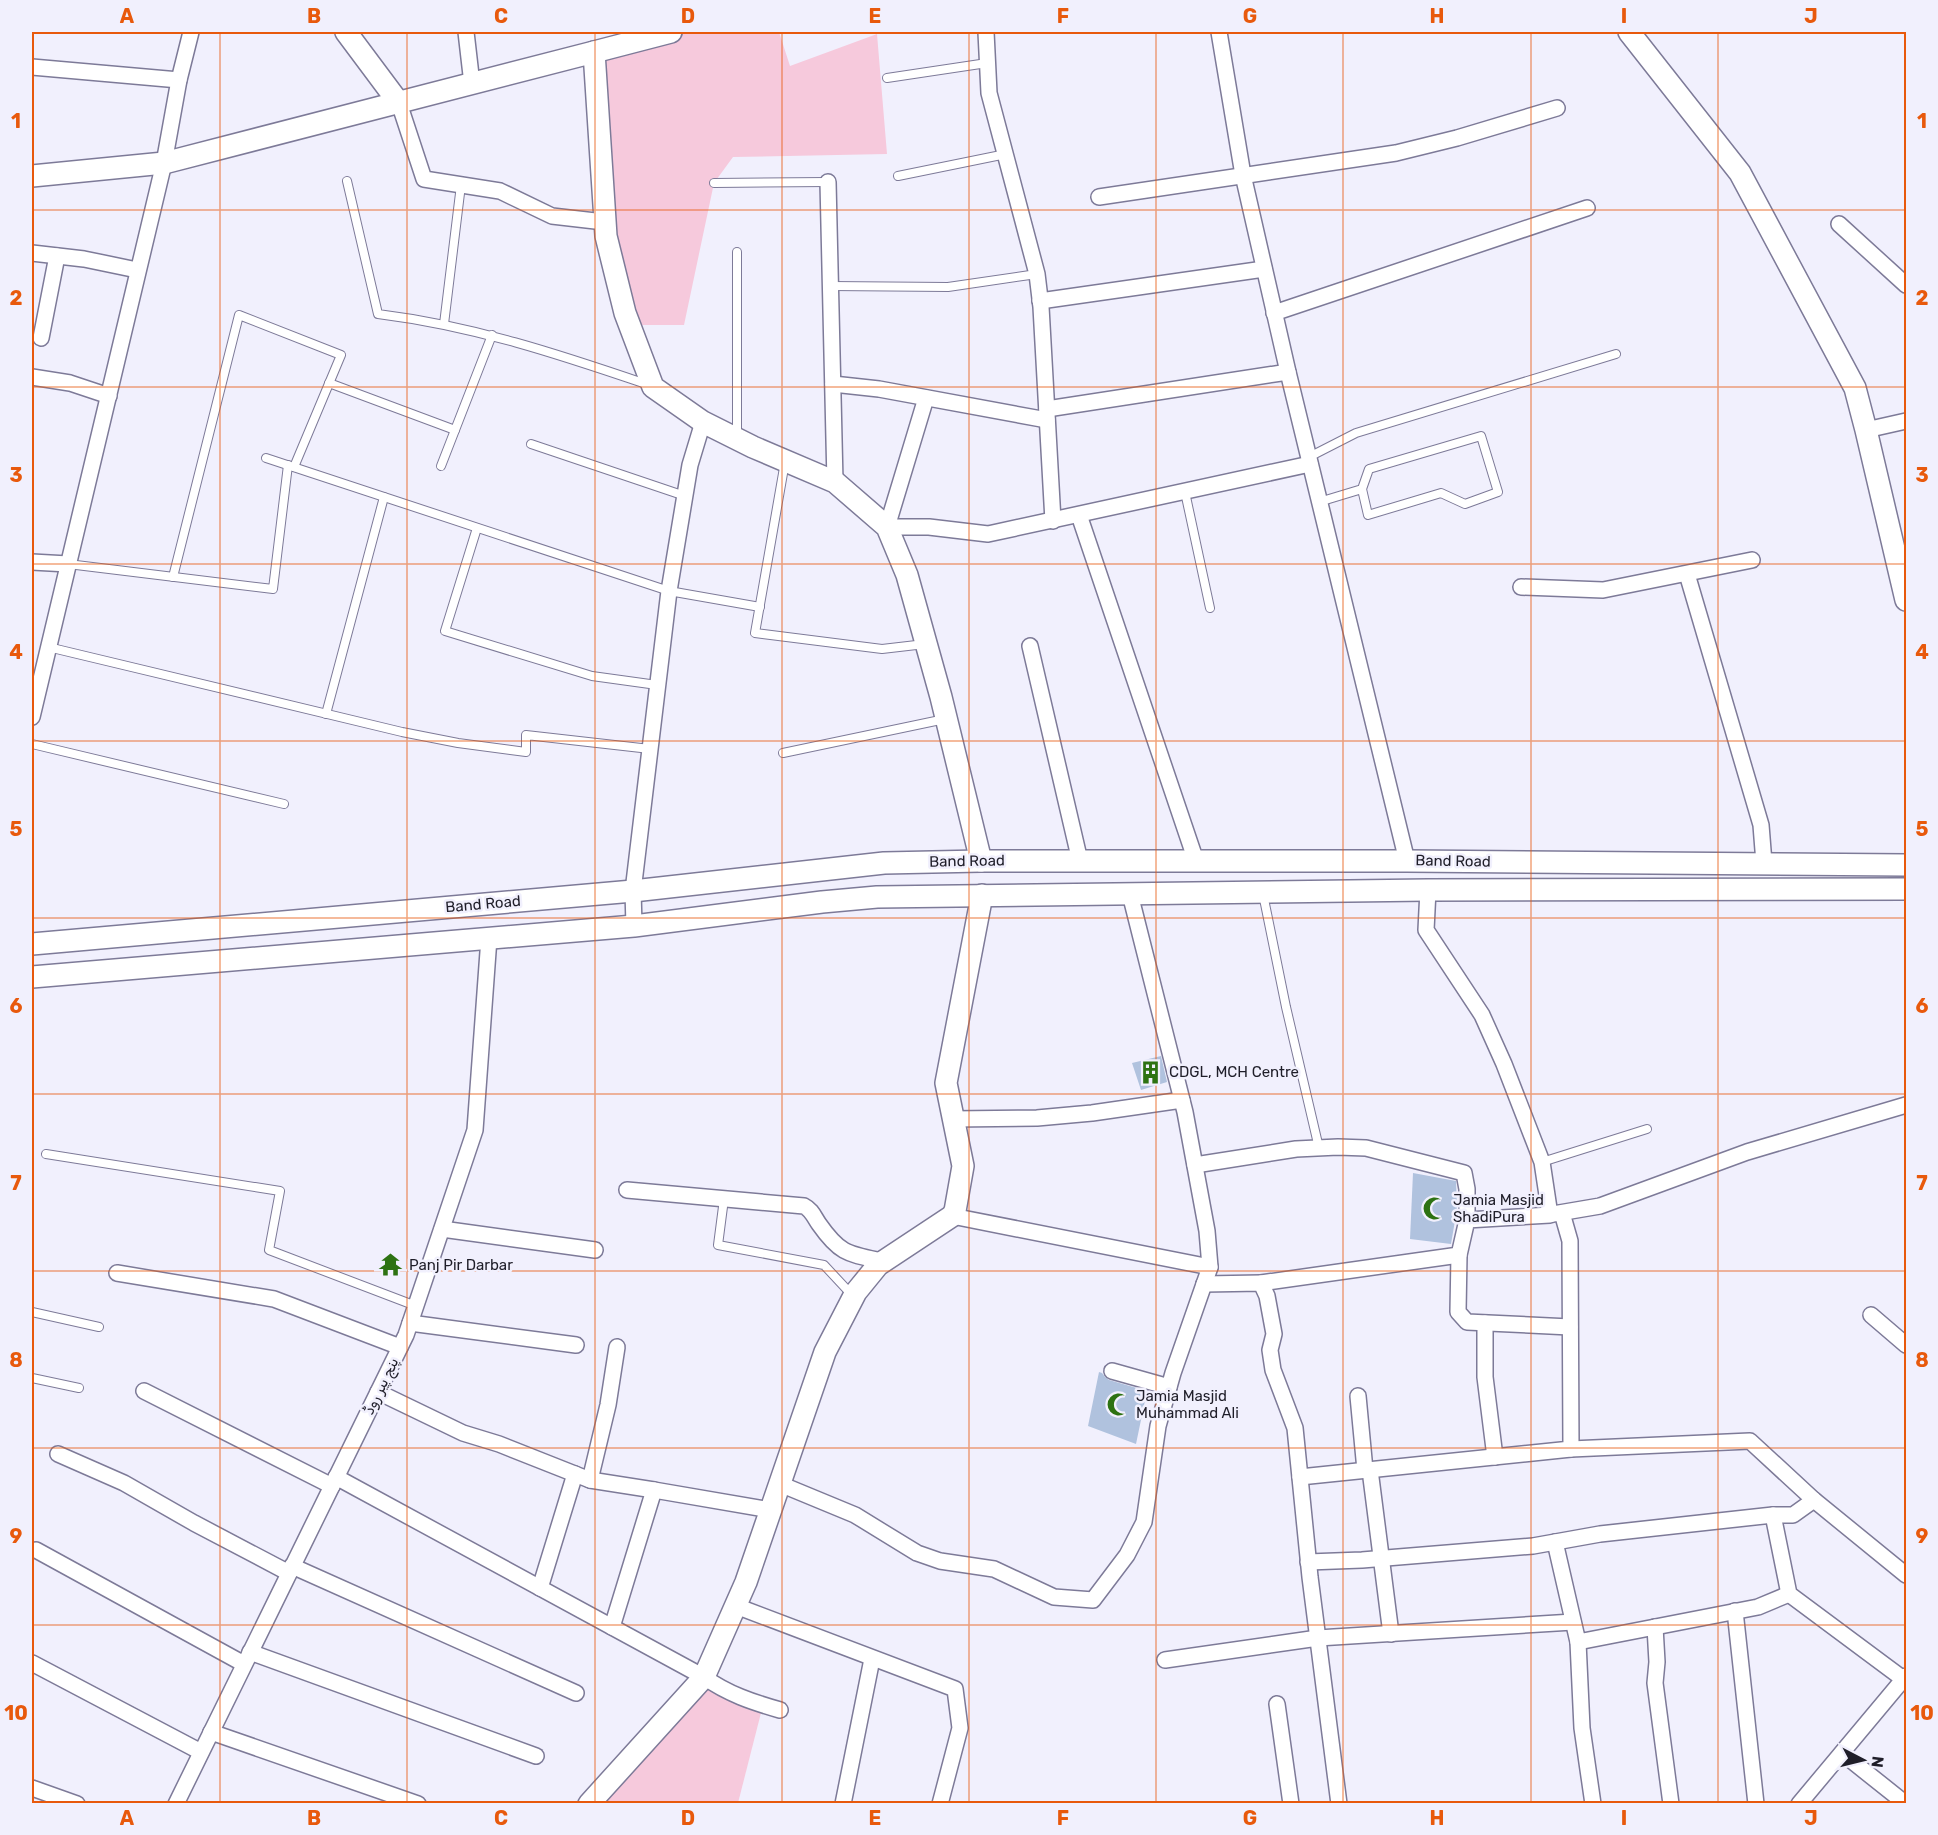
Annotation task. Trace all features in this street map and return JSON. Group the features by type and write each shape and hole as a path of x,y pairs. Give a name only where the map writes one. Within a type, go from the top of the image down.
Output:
{"main road":[{"path":"346,32 399,103"},
{"path":"32,176 164,163 672,32"},
{"path":"1629,32 1740,173 1854,388 1906,600"},
{"path":"594,52 606,236 625,314 653,387 704,422 835,482 887,527 907,575 946,718 981,861"},
{"name":"Band Road","path":"32,944 633,891 884,863 1407,861 1906,865"},
{"name":"Band Road","path":"32,977 634,926 877,897 1906,889"},
{"path":"589,1803 704,1677 746,1582 825,1352 854,1296 882,1261 952,1216 955,1211 963,1166 946,1083 982,895"}],"street":[{"path":"32,717 37,668 48,647 109,396 164,163 179,80 191,32"},
{"path":"466,32 472,84"},
{"path":"986,32 989,93 1037,274 1053,521"},
{"path":"1219,32 1243,175 1274,314 1407,861"},
{"path":"32,67 179,80"},
{"path":"399,103 424,179 500,191 552,216 604,222"},
{"path":"1099,197 1396,153 1457,138 1557,108"},
{"path":"828,182 835,482"},
{"path":"1274,314 1587,208"},
{"path":"1839,224 1906,285"},
{"path":"32,253 137,270"},
{"path":"42,338 57,256"},
{"path":"1040,301 1264,269"},
{"path":"833,384 1047,414 1288,372"},
{"path":"32,377 70,383 109,396"},
{"path":"926,398 887,527 929,527 988,534 1185,492 1310,461"},
{"path":"1866,430 1906,421"},
{"path":"634,926 633,891 669,591 690,465 704,422"},
{"path":"1079,515 1196,861"},
{"path":"1521,587 1603,590 1752,560"},
{"path":"32,562 68,564"},
{"path":"1687,574 1761,825 1764,863"},
{"path":"1030,646 1080,861"},
{"path":"1428,891 1426,930 1482,1015 1504,1064 1542,1162 1556,1214 1569,1241 1571,1449"},
{"path":"780,1484 855,1515 917,1553 940,1561 993,1569 1054,1597 1093,1600 1127,1555 1144,1522 1158,1425 1210,1267 1207,1230 1182,1100 1130,894"},
{"name":"پنج پیر روڈ","path":"176,1803 410,1323 475,1130 489,938"},
{"path":"952,1119 1037,1118 1092,1113 1182,1100"},
{"path":"1467,1220 1556,1214 1600,1206 1747,1152 1906,1105"},
{"path":"1195,1165 1296,1149 1366,1148 1464,1173 1467,1189 1467,1220 1460,1255 1458,1312 1467,1322 1570,1327"},
{"path":"627,1190 804,1206 812,1212 838,1249 852,1255 882,1261"},
{"path":"952,1216 1210,1267"},
{"path":"442,1228 595,1250"},
{"path":"1204,1284 1262,1283 1460,1255"},
{"path":"117,1273 274,1299 400,1347"},
{"path":"1262,1283 1267,1296 1274,1334 1270,1350 1273,1370 1295,1428 1308,1562 1339,1803"},
{"path":"1871,1315 1906,1345"},
{"path":"410,1323 576,1345"},
{"path":"1485,1323 1485,1377 1495,1457"},
{"path":"590,1480 608,1405 616,1347"},
{"path":"1112,1371 1169,1387"},
{"path":"144,1391 334,1481 540,1588 704,1677 725,1692 780,1710"},
{"path":"378,1392 463,1433 499,1444 590,1480 771,1510"},
{"path":"1358,1396 1391,1634"},
{"path":"1300,1477 1571,1449 1750,1441 1814,1500 1906,1575"},
{"path":"58,1455 124,1483 194,1523 291,1569 576,1693"},
{"path":"540,1588 575,1474"},
{"path":"612,1627 654,1490"},
{"path":"1308,1562 1382,1559 1533,1546 1600,1534 1773,1515 1793,1515 1814,1500"},
{"path":"1773,1515 1789,1594 1906,1679 1799,1803"},
{"path":"1555,1542 1578,1642 1582,1728 1593,1803"},
{"path":"36,1550 247,1658 536,1756"},
{"path":"1578,1642 1758,1607 1789,1594"},
{"path":"736,1606 955,1689 960,1728 940,1803"},
{"path":"1735,1611 1756,1803"},
{"path":"1165,1660 1318,1638 1573,1622"},
{"path":"1655,1627 1657,1662 1655,1683 1671,1803"},
{"path":"843,1803 872,1659"},
{"path":"32,1663 201,1752"},
{"path":"1277,1704 1291,1803"},
{"path":"211,1732 418,1803"},
{"path":"1842,1753 1906,1803"},
{"path":"32,1788 77,1803"}],"lane":[{"path":"887,78 987,63"},
{"path":"897,176 1006,154"},
{"path":"347,181 378,314 444,324 492,335 653,387"},
{"path":"714,183 828,182"},
{"path":"444,324 461,185"},
{"path":"737,252 737,439"},
{"path":"830,286 948,287 1037,274"},
{"path":"68,564 173,577 273,589 291,466 341,355 240,315 173,577"},
{"path":"441,466 492,335"},
{"path":"1310,461 1356,433 1616,354"},
{"path":"329,383 455,430"},
{"path":"1481,436 1498,492 1465,504 1441,493 1368,515 1362,489 1369,469 1481,436"},
{"path":"531,444 685,496"},
{"path":"266,458 669,591 760,608"},
{"path":"785,460 755,633 882,649 926,644"},
{"path":"1319,502 1362,489"},
{"path":"1185,492 1210,608"},
{"path":"326,714 384,497"},
{"path":"477,528 446,631 592,676 657,686"},
{"path":"48,647 326,714 458,743 526,752 526,735 650,749"},
{"path":"783,753 946,718"},
{"path":"32,744 284,804"},
{"path":"1263,894 1286,1007 1319,1148"},
{"path":"1542,1162 1647,1129"},
{"path":"46,1154 280,1191 270,1250 416,1306"},
{"path":"724,1199 718,1245 824,1265 854,1296"},
{"path":"32,1312 99,1327"},
{"path":"32,1378 79,1388"}],"shaded area":[{"path":"671,32 779,32 790,66 877,34 887,154 733,157 714,183 684,325 629,325 625,313 594,52"},
{"path":"704,1677 763,1705 738,1803 589,1804"}],"building":[{"name":"CDGL, MCH Centre","path":"1161,1056 1167,1082 1141,1090 1132,1063"},
{"name":"Jamia Masjid ShadiPura","path":"1413,1173 1456,1181 1457,1209 1451,1244 1410,1239"},
{"name":"Jamia Masjid Muhammad Ali","path":"1099,1372 1109,1380 1147,1391 1136,1444 1088,1426"}],"place":[{"name":"CDGL, MCH Centre","path":"1151,1072"},
{"name":"Jamia Masjid ShadiPura","path":"1435,1209"},
{"name":"Panj Pir Darbar","path":"391,1265"},
{"name":"Jamia Masjid Muhammad Ali","path":"1118,1405"}]}
